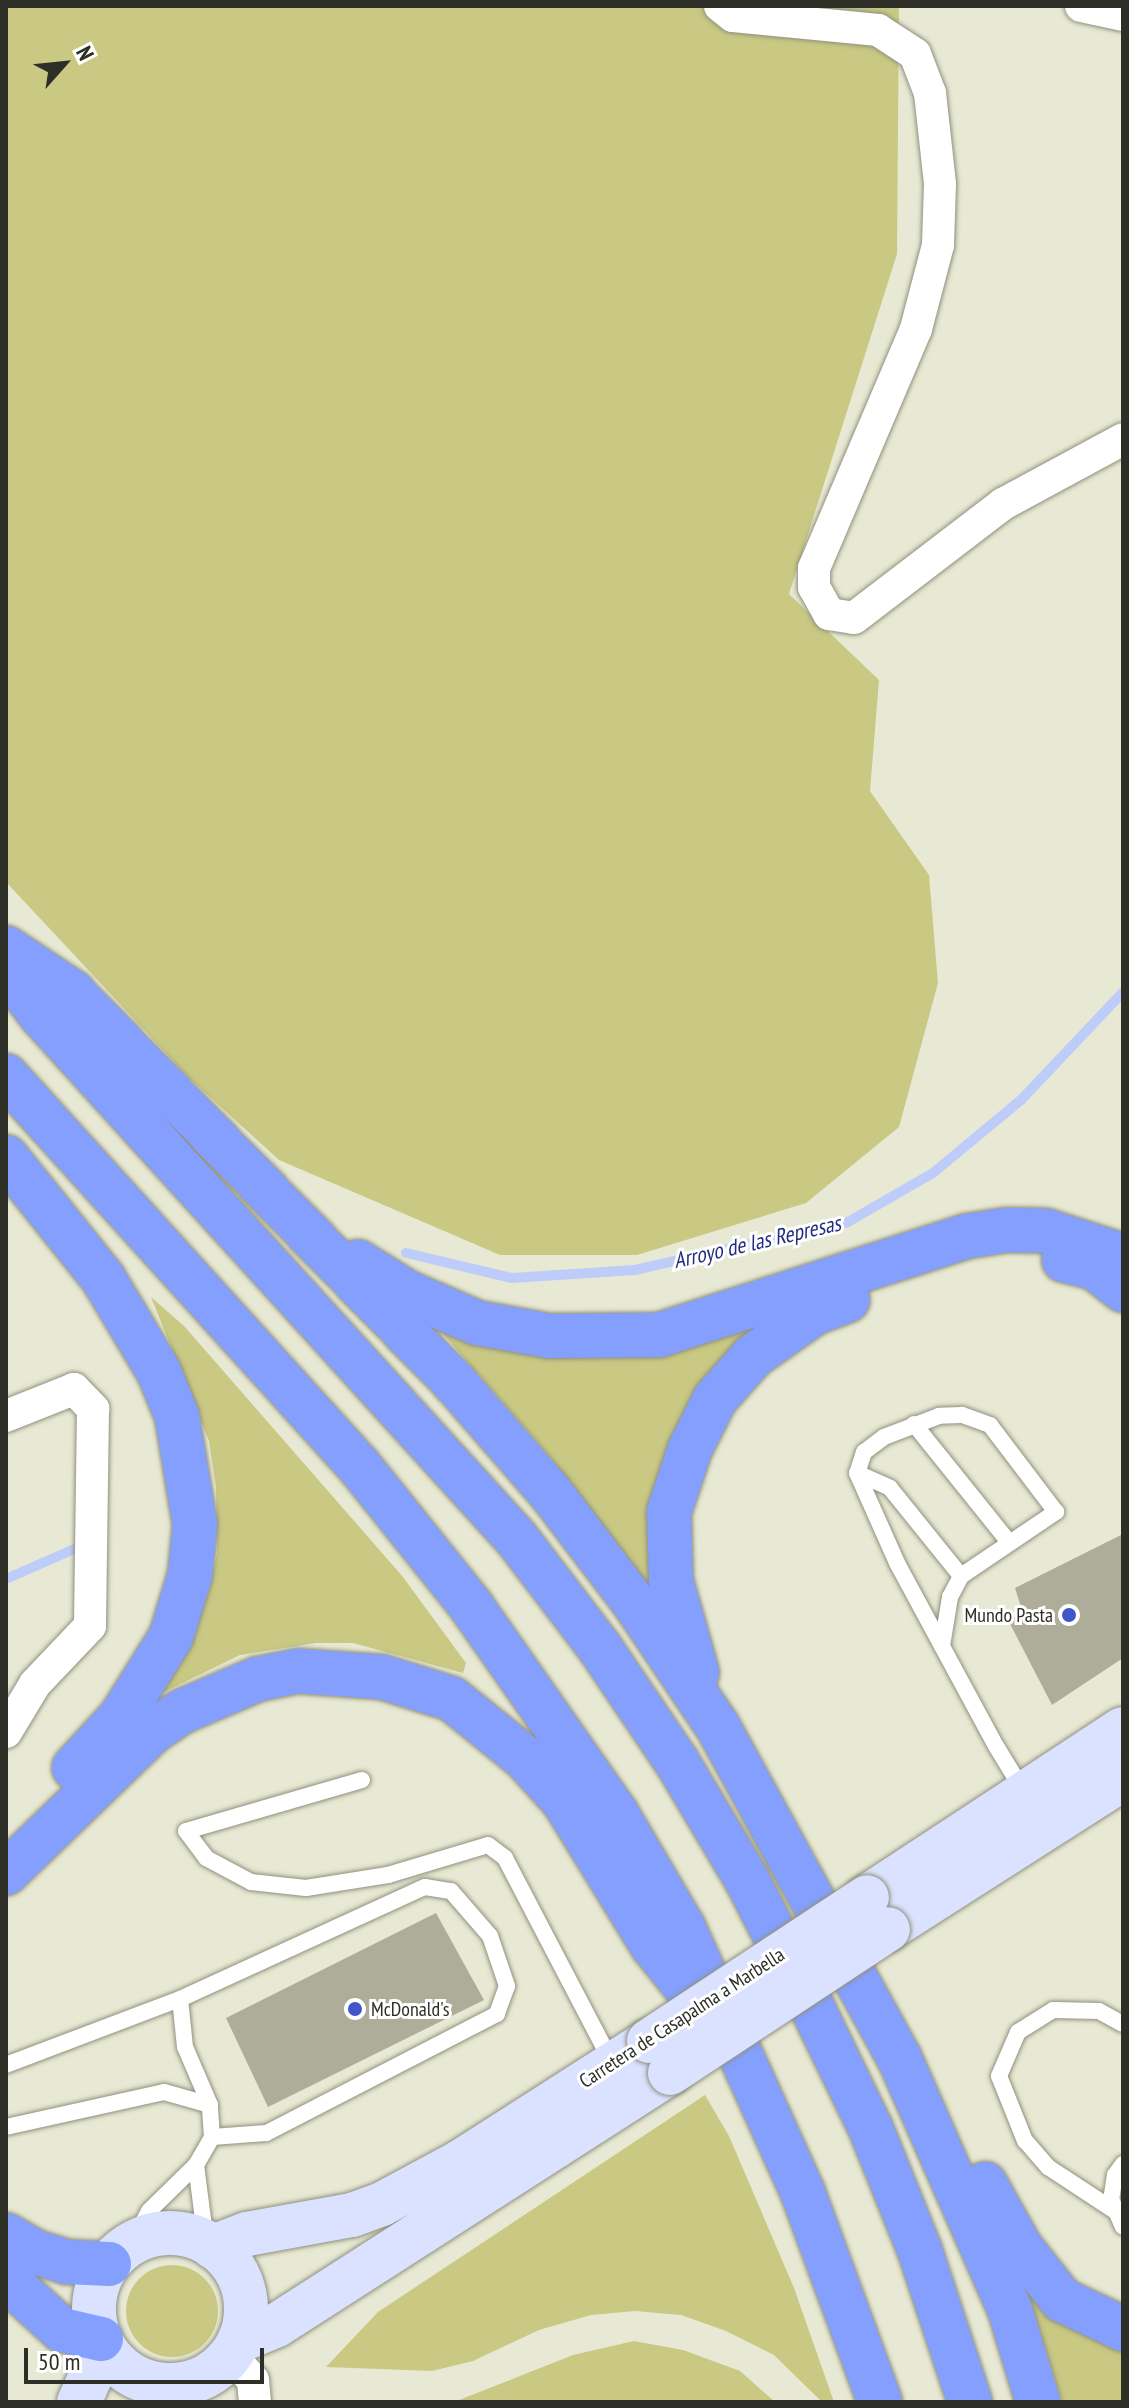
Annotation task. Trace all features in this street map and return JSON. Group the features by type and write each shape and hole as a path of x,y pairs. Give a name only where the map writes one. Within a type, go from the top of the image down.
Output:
{"highway":[{"path":"6,948 72,992 456,1384 550,1492 636,1605 718,1727 899,2057 1005,2296 1038,2402"},
{"path":"6,969 41,1015 517,1539 618,1673 739,1867 871,2129 920,2251 970,2402"},
{"path":"6,1076 359,1466 471,1606 616,1813 683,1927 803,2193 880,2402"},
{"path":"6,1157 103,1278 159,1372 177,1416 195,1525 190,1575 171,1637 147,1681 97,1745 6,1836"},
{"path":"304,1230 408,1293 477,1323 549,1336 659,1335 968,1236 1007,1230 1046,1231 1123,1256"},
{"path":"718,1727 688,1648 671,1581 669,1512 690,1449 715,1399 753,1356 814,1313 970,1256 1038,1254 1095,1268 1123,1290"},
{"path":"6,1873 142,1741 183,1711 258,1679 298,1671 382,1677 452,1699 524,1757 564,1801 653,1946 738,2051"},
{"path":"899,2057 948,2117 1020,2247 1062,2300 1123,2329"},
{"path":"6,2235 56,2259 120,2254"},
{"path":"6,2279 62,2330 102,2343"}],"main road":[{"name":"Carretera de Casapalma a Marbella","path":"877,1913 1025,1793 1123,1729"},
{"name":"Carretera de Casapalma a Marbella","path":"235,2348 277,2325 660,2057 877,1913 1123,1779"},
{"name":"Carretera de Casapalma a Marbella","path":"210,2244 352,2215 382,2204 460,2162 612,2062 660,2057"},
{"path":"79,2402 102,2343 95,2300 120,2254 175,2233 210,2244 233,2266 244,2289 246,2315 235,2348 211,2374 171,2394 127,2372 102,2343"}],"street":[{"path":"720,6 733,16 878,30 915,54 930,93 940,184 938,245 916,329 814,568 814,587 829,614 854,618 1003,504 1123,439"},
{"path":"1081,6 1123,15"},
{"path":"6,1416 74,1389 93,1409 90,1626 35,1684 6,1732"},
{"path":"235,2348 253,2380 255,2402"}],"lane":[{"path":"942,1646 950,1597 961,1576 1056,1512 990,1425 962,1415 914,1424 864,1452 857,1473 942,1646 1025,1793"},
{"path":"914,1424 1009,1542"},
{"path":"857,1473 890,1488 961,1576"},
{"path":"362,1780 186,1831 206,1858 251,1882 306,1888 388,1875 488,1845 505,1858 612,2062"},
{"path":"6,2065 180,1999 425,1887 451,1891 490,1936 507,1986 497,2014 266,2133 212,2137"},
{"path":"120,2254 149,2211 196,2165 212,2137 210,2105 185,2047 180,1999"},
{"path":"1119,2219 1048,2167 1025,2141 999,2076 1018,2032 1053,2010 1099,2011 1122,2024"},
{"path":"6,2127 164,2092 210,2105"},
{"path":"1119,2219 1111,2187 1123,2164"},
{"path":"196,2165 210,2244"}],"shaded area":[{"path":"6,6 899,6 897,254 789,594 879,680 870,791 929,875 938,983 899,1127 806,1203 637,1255 500,1255 279,1160 191,1080 6,882"},
{"path":"151,1297 185,1327 403,1577 466,1663 463,1673 353,1643 316,1643 240,1655 162,1693 208,1594 217,1554 216,1487 209,1441"},
{"path":"800,1303 741,1346 651,1554 649,1589 551,1458 439,1329"},
{"path":"705,2095 729,2136 794,2288 834,2402 822,2402 774,2355 726,2331 681,2315 635,2311 591,2315 539,2330 473,2361 432,2371 326,2367 378,2312"},
{"path":"172,2265 190,2268 205,2278 215,2293 218,2311 215,2329 205,2344 190,2354 172,2357 154,2354 139,2344 129,2329 126,2311 129,2293 139,2278 154,2268"},
{"path":"1028,2294 1123,2353 1123,2402 1062,2402"},
{"path":"634,2341 683,2350 740,2371 775,2402 454,2402 573,2355"}],"building":[{"name":"Mundo Pasta","path":"1123,1534 1123,1658 1052,1705 1008,1620 1022,1610 1015,1588"},
{"name":"McDonald's","path":"436,1913 484,2000 268,2107 226,2018"}],"waterway":[{"name":"Arroyo de las Represas","path":"406,1253 512,1278 635,1270 848,1222 933,1173 1021,1100 1123,992"},
{"path":"6,1579 81,1546"}],"place":[{"name":"Mundo Pasta","path":"1069,1615"},
{"name":"McDonald's","path":"355,2009"}]}
